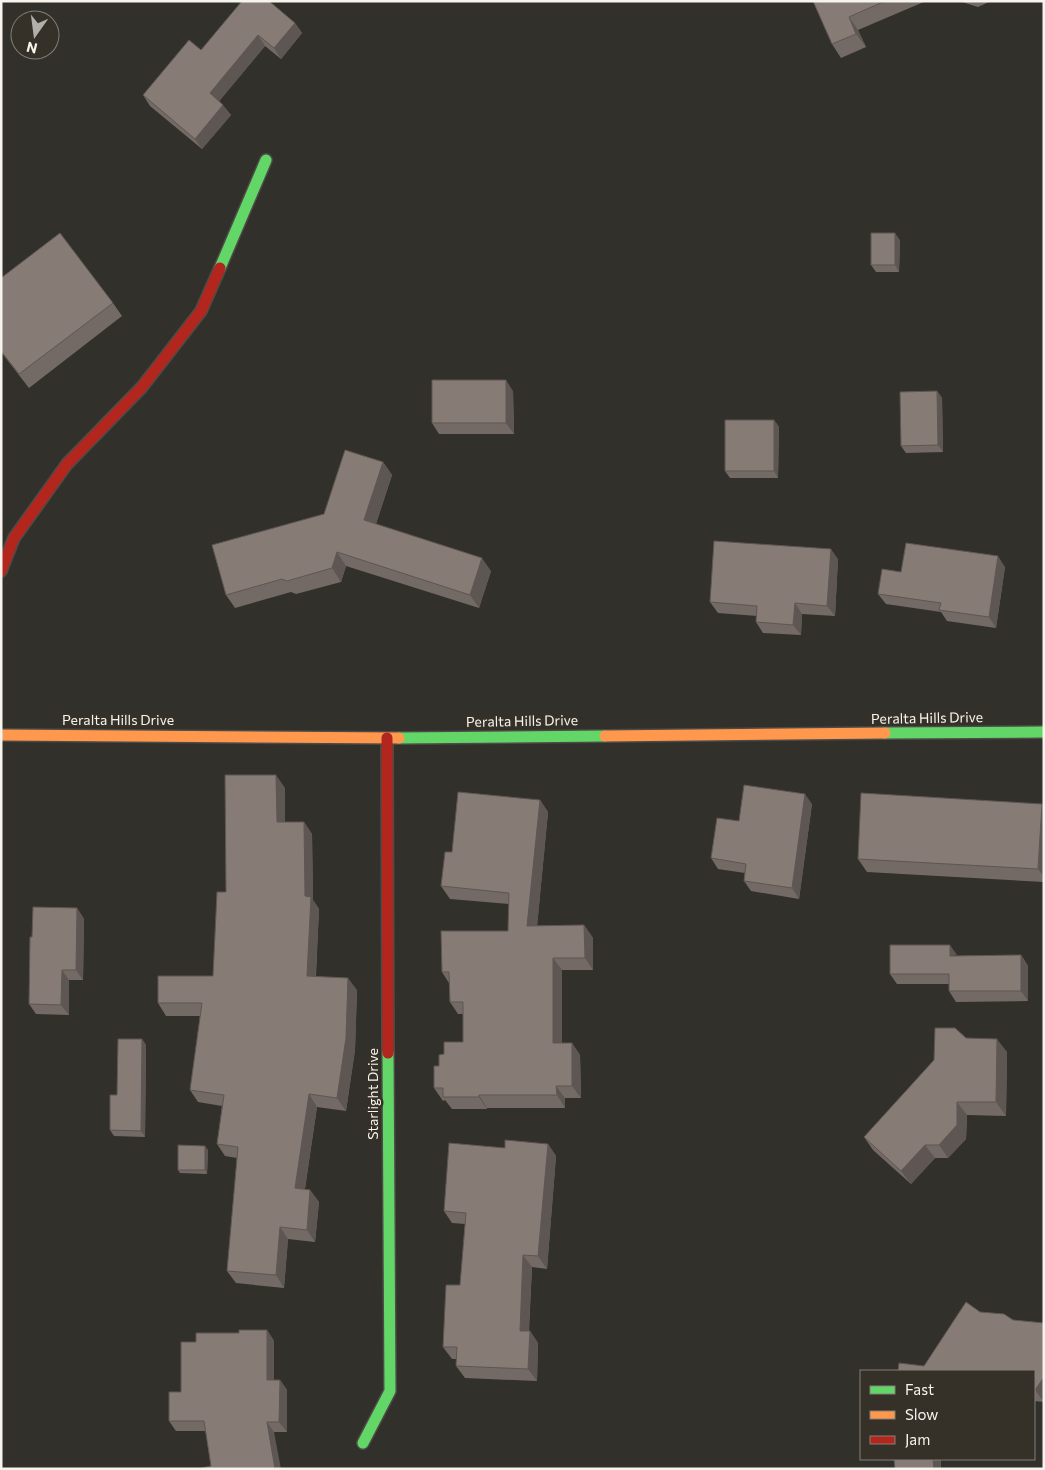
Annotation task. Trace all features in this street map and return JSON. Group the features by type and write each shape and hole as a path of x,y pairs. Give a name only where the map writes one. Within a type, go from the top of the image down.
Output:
{"street":[{"path":"1,571 14,538 67,464 142,387 201,311 266,160"},
{"name":"Peralta Hills Drive","path":"1,734 387,738 1044,732"},
{"name":"Starlight Drive","path":"363,1443 390,1391 387,738"}],"building":[{"path":"242,1 269,1 295,23 274,48 258,35 210,93 223,105 195,139 143,95 189,40 201,50"},
{"path":"813,1 885,1 849,17 856,34 832,44"},
{"path":"60,233 113,303 19,374 1,351 1,278"},
{"path":"871,233 895,233 895,265 871,265"},
{"path":"432,380 506,380 506,423 432,423"},
{"path":"937,391 938,445 901,446 900,392"},
{"path":"725,420 774,420 774,471 725,471"},
{"path":"345,450 383,462 364,520 482,558 470,595 337,552 332,568 287,581 282,579 226,595 212,545 324,514"},
{"path":"714,541 831,549 827,606 795,603 793,625 756,622 757,606 710,602"},
{"path":"906,543 998,556 989,617 939,610 941,603 878,594 882,569 901,572"},
{"path":"225,775 276,775 277,822 304,822 305,896 311,897 307,976 348,978 346,1038 337,1098 309,1094 295,1188 310,1190 307,1230 280,1227 276,1275 227,1271 238,1147 217,1144 224,1095 190,1090 202,1003 158,1003 158,976 213,976 217,892 226,892"},
{"path":"744,785 805,794 792,888 744,881 746,864 711,858 717,818 739,821"},
{"path":"458,792 540,800 527,926 584,925 585,958 553,958 553,1043 572,1043 572,1086 556,1086 557,1095 443,1097 443,1088 434,1088 434,1066 439,1066 439,1055 444,1054 444,1042 463,1042 463,1002 450,1002 449,972 442,972 441,931 508,931 509,893 441,886 445,852 452,852"},
{"path":"861,793 1042,804 1038,869 858,859"},
{"path":"33,907 77,908 76,970 62,970 61,1005 29,1004 30,937 32,937"},
{"path":"890,945 950,945 950,956 1021,955 1021,991 949,991 949,974 890,974"},
{"path":"935,1028 955,1028 966,1038 997,1039 996,1102 957,1102 957,1125 939,1145 925,1145 901,1171 864,1137 934,1060"},
{"path":"118,1039 142,1039 141,1131 110,1130 110,1095 117,1095"},
{"path":"505,1140 548,1144 538,1256 523,1255 520,1331 530,1331 528,1369 456,1366 457,1347 443,1347 446,1285 460,1285 466,1213 444,1211 449,1143 505,1148"},
{"path":"178,1145 205,1146 205,1170 178,1170"},
{"path":"966,1302 980,1312 1004,1314 1013,1320 1044,1323 1044,1377 1035,1390 1035,1370 898,1370 899,1363 924,1366"},
{"path":"239,1330 267,1330 267,1380 280,1380 279,1422 267,1422 275,1469 197,1469 211,1466 204,1421 169,1421 169,1392 181,1392 181,1342 196,1342 196,1333 239,1333"},
{"path":"894,1460 933,1460 934,1469 895,1469"}],"traffic: fast":[{"path":"220,268 266,160"},
{"path":"885,733 1044,732"},
{"path":"399,738 605,736"},
{"path":"363,1443 390,1391 388,1053"}],"traffic: slow":[{"path":"605,736 885,733"},
{"path":"1,735 399,738"}],"traffic: jam":[{"path":"1,571 14,538 67,464 142,387 201,311 220,268"},
{"path":"387,738 388,1053"}]}
